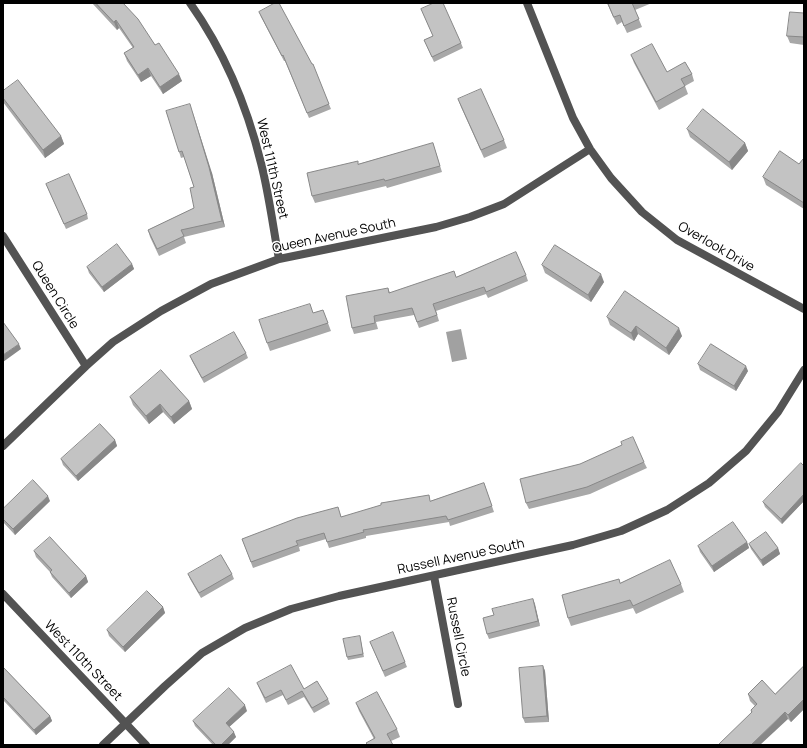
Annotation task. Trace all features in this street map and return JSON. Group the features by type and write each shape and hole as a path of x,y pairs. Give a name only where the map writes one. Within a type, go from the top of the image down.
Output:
{"street":[{"name":"West 111th Street","path":"190,3 200,17 226,64 248,114 262,165 279,259"},
{"name":"Overlook Drive","path":"527,3 573,118 590,149 611,178 642,212 677,240 804,309"},
{"name":"Queen Avenue South","path":"3,446 113,342 161,311 211,284 279,259 436,227 470,217 504,204 590,149"},
{"name":"Queen Circle","path":"3,236 86,366"},
{"name":"Russell Avenue South","path":"103,745 164,686 202,653 245,628 291,609 339,596 574,545 621,531 667,510 709,483 746,451 778,412 804,370"},
{"name":"Russell Circle","path":"434,576 458,704"},
{"name":"West 110th Street","path":"3,594 146,745"}],"shaded area":[{"path":"461,329 467,359 452,362 446,332"}],"building":[{"path":"96,3 123,3 138,19 155,45 159,43 179,74 160,87 148,68 138,75 124,53 134,47 116,20 114,22"},
{"path":"275,3 279,3 313,64 329,104 307,113 283,55 282,56 259,12"},
{"path":"434,3 443,3 461,43 432,57 424,40 433,36 421,9"},
{"path":"608,3 632,3 639,19 624,26 620,15 614,17"},
{"path":"790,12 804,13 804,37 787,36"},
{"path":"652,44 667,72 685,62 692,74 681,79 685,86 656,102 631,55"},
{"path":"18,80 61,136 43,150 3,98 3,91"},
{"path":"481,89 504,140 481,150 458,99"},
{"path":"190,104 209,167 222,221 181,230 184,236 157,249 148,230 194,208 190,188 194,187 182,151 179,152 166,111"},
{"path":"703,109 745,143 729,162 687,129"},
{"path":"433,143 440,166 385,181 384,179 312,196 307,173 358,161 358,164"},
{"path":"780,151 799,164 803,159 804,160 804,203 763,177"},
{"path":"69,174 87,214 64,224 46,184"},
{"path":"117,244 132,264 102,287 87,267"},
{"path":"555,245 601,274 588,295 542,265"},
{"path":"516,252 526,275 486,292 484,287 433,304 437,315 417,322 412,308 374,316 375,323 352,328 346,296 388,288 389,293 454,271 456,277"},
{"path":"625,291 679,328 666,348 636,326 631,333 607,317"},
{"path":"310,304 313,313 323,310 328,323 267,343 259,320"},
{"path":"3,322 19,344 3,355"},
{"path":"234,332 246,353 202,378 190,356"},
{"path":"711,344 746,366 734,386 698,364"},
{"path":"161,370 189,401 171,417 160,404 146,416 130,397"},
{"path":"100,424 115,440 76,476 61,459"},
{"path":"633,437 644,462 587,487 526,503 520,479 580,464 622,445 621,442"},
{"path":"801,463 804,466 804,494 781,519 763,502"},
{"path":"33,480 48,496 13,529 3,519 3,509"},
{"path":"484,483 492,506 448,520 446,516 363,530 364,532 327,542 324,533 296,541 298,545 251,562 242,539 297,518 338,507 341,517 381,505 381,503 429,495 430,501"},
{"path":"733,522 747,542 712,566 698,546"},
{"path":"766,532 778,548 761,560 749,544"},
{"path":"50,537 86,576 69,593 50,572 52,570 34,551"},
{"path":"221,555 232,574 199,593 188,574"},
{"path":"670,560 681,584 633,606 630,600 568,618 562,595 619,579 620,583"},
{"path":"147,591 163,607 123,647 107,630"},
{"path":"533,599 538,621 487,634 483,618 494,615 492,609"},
{"path":"393,632 405,662 383,671 370,642"},
{"path":"360,636 363,654 347,657 343,639"},
{"path":"291,665 304,689 317,681 328,699 312,708 302,691 286,700 281,690 265,698 257,683"},
{"path":"543,666 547,716 523,718 519,668"},
{"path":"804,666 804,699 788,715 785,712 751,745 718,745 752,712 751,710 757,704 748,694 762,680 775,694"},
{"path":"3,667 50,716 34,730 3,697"},
{"path":"229,688 245,705 226,723 234,732 221,745 216,745 193,721"},
{"path":"377,692 397,729 387,734 393,745 368,745 366,743 375,738 356,703"}]}
